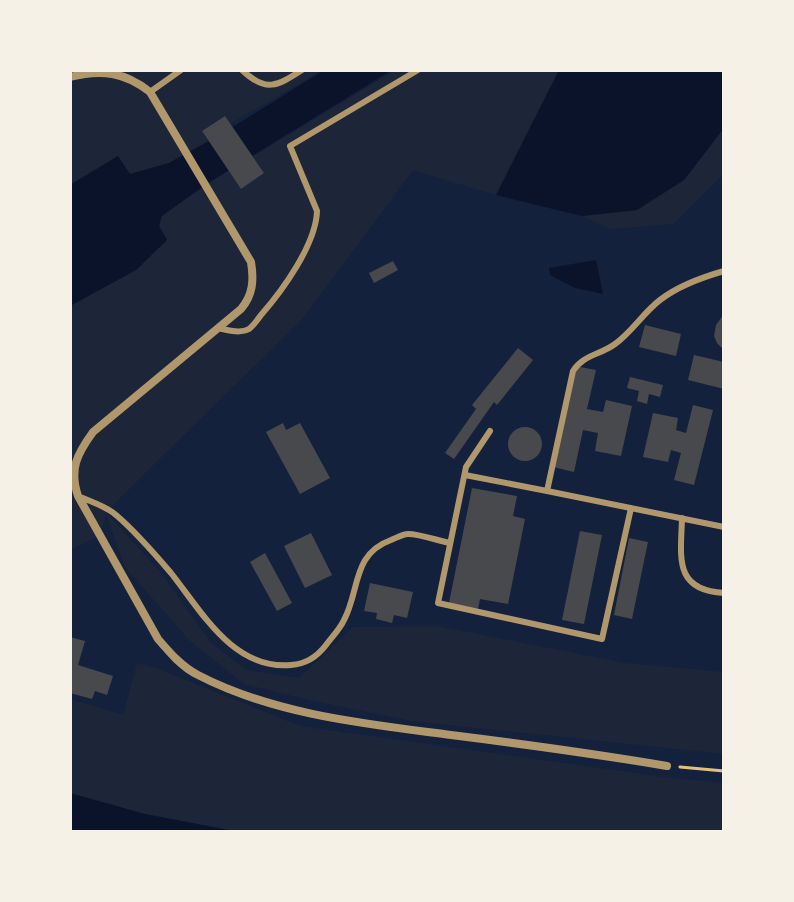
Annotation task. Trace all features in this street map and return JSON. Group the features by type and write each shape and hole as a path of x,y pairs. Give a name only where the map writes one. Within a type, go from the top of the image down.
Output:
{"street":[{"path":"70,77 86,73 125,76 150,92 248,253 253,271 249,300 241,309 93,432 80,449 75,464 73,480 78,496 158,639 175,659 196,675 308,714 667,766"}],"lane":[{"path":"150,92 181,70"},
{"path":"242,70 271,86 302,70"},
{"path":"218,328 234,332 248,329 282,290 313,234 317,211 290,146 418,70"},
{"path":"547,491 573,371 579,362 626,336 662,298 703,277 724,271"},
{"path":"490,431 466,467 438,603 602,639 631,508"},
{"path":"465,475 724,527"},
{"path":"78,496 113,512 138,536 222,637 253,660 275,666 301,664 318,655 345,620 357,575 380,544 408,534 450,543"},
{"path":"682,518 680,561 683,571 695,586 724,593"}],"path":[{"path":"667,766 724,771"}],"shaded area":[{"path":"70,70 322,70 230,124 224,116 202,131 208,141 169,163 129,174 118,156 70,185"},
{"path":"324,70 392,70 205,185 162,216 159,226 167,240 136,270 70,306 70,185 118,156 130,174 169,163"},
{"path":"396,70 559,70 496,195 413,170 303,318 106,512 161,573 210,642 246,670 299,678 353,627 437,626 625,663 724,672 724,754 411,721 244,684 190,641 125,567 106,514 101,535 70,550 70,306 136,270 167,240 159,226 161,216 228,170 241,189 264,173 253,156"},
{"path":"559,70 724,70 724,128 684,180 637,210 582,216 496,195"},
{"path":"724,128 724,173 673,224 610,229 582,216 637,210 684,180"},
{"path":"596,260 603,294 575,288 550,275 549,268"},
{"path":"137,663 300,726 724,783 724,832 239,832 145,814 70,793 70,699 123,715"},
{"path":"70,793 145,814 239,832 70,832"}],"building":[{"path":"225,116 264,173 241,189 202,131"},
{"path":"393,261 398,270 374,283 369,273"},
{"path":"724,314 724,350 714,336 716,325"},
{"path":"645,325 681,334 676,356 639,347"},
{"path":"518,348 533,360 497,405 494,402 454,459 445,453 476,409 472,405"},
{"path":"694,355 724,362 724,389 688,380"},
{"path":"575,366 596,370 587,409 603,412 606,400 632,406 621,456 595,451 598,433 583,430 574,472 553,467"},
{"path":"630,377 663,385 660,397 649,394 647,404 637,401 639,391 627,388"},
{"path":"693,405 713,410 694,485 674,480 681,453 671,450 668,462 643,457 653,413 678,418 676,430 686,433"},
{"path":"283,423 286,430 300,423 330,478 300,494 266,432"},
{"path":"525,427 537,432 542,444 537,456 525,461 513,456 508,444 513,432"},
{"path":"472,488 517,496 513,516 525,519 508,604 480,599 478,609 449,603"},
{"path":"580,531 602,535 584,624 562,620"},
{"path":"311,533 332,575 305,588 284,546"},
{"path":"629,538 648,542 632,619 614,615"},
{"path":"265,553 292,603 277,611 250,562"},
{"path":"370,583 413,592 407,618 394,615 392,623 376,619 377,613 364,611"},
{"path":"70,637 85,641 78,665 113,676 107,695 95,691 92,699 70,693"}]}
